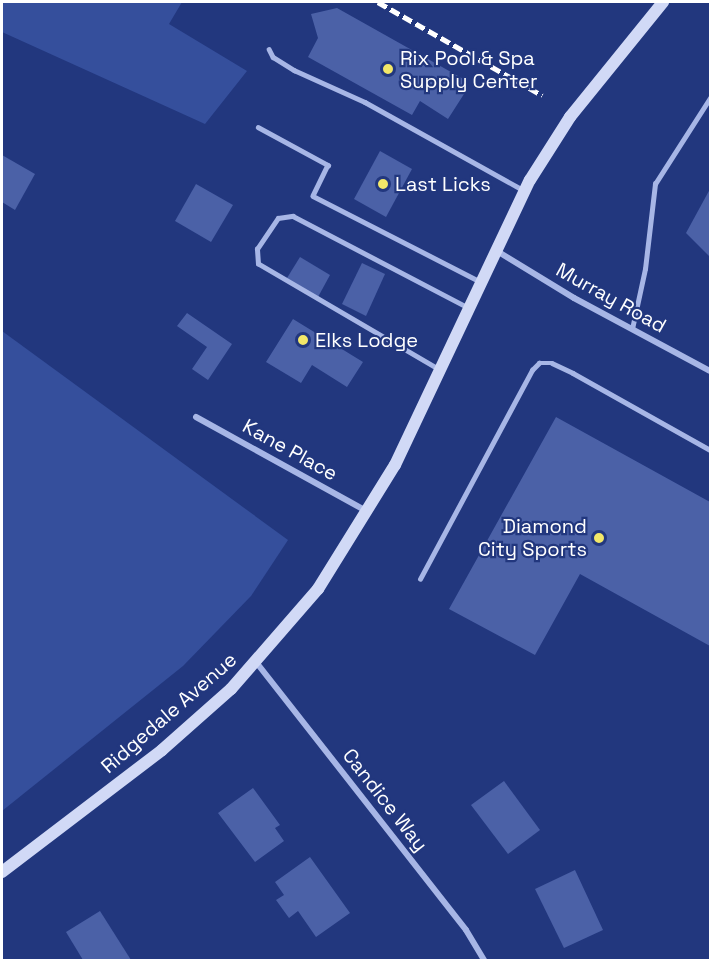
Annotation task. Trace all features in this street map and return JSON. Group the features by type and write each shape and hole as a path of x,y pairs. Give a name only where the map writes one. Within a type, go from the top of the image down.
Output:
{"main road":[{"name":"Ridgedale Avenue","path":"2,872 162,750 256,662 318,590 368,513 440,370 525,192 570,117 663,2"}],"street":[{"name":"Murray Road","path":"497,250 632,329 711,371"},
{"name":"Kane Place","path":"196,417 368,513"},
{"name":"Candice Way","path":"256,662 466,930 484,960"}],"lane":[{"path":"269,49 273,57 294,70 365,102 525,192"},
{"path":"632,329 645,269 655,184 711,98"},
{"path":"258,127 328,165 313,196 482,282"},
{"path":"440,370 258,264 257,249 278,218 293,216 470,308"},
{"path":"420,579 532,370 539,363 552,363 711,450"}],"shaded area":[{"path":"2,2 182,2 169,24 247,71 205,124 2,32"},
{"path":"2,331 288,540 251,596 183,666 2,811"}],"building":[{"name":"Rix Pool & Spa Supply Center","path":"337,8 467,81 461,91 464,94 448,119 420,101 412,115 308,57 318,38 311,14"},
{"name":"Last Licks","path":"380,151 412,169 386,217 354,199"},
{"path":"2,155 35,174 15,210 2,202"},
{"path":"196,184 233,205 211,242 175,221"},
{"path":"710,189 710,257 686,233"},
{"path":"300,257 330,275 318,297 287,278"},
{"path":"362,263 385,274 366,316 342,304"},
{"path":"187,313 232,344 208,380 192,369 207,347 177,326"},
{"name":"Elks Lodge","path":"293,319 363,362 347,387 312,365 301,383 266,362"},
{"name":"Diamond City Sports","path":"556,417 710,502 710,646 580,574 535,655 449,609"},
{"path":"504,781 540,830 508,854 471,805"},
{"path":"253,788 280,825 275,828 284,841 255,862 218,813"},
{"path":"310,857 350,913 316,937 298,911 289,918 276,900 284,895 275,882"},
{"path":"575,870 603,930 564,948 535,889"},
{"path":"100,911 131,960 83,960 66,932"}],"railway":[{"path":"378,2 542,95"}],"place":[{"name":"Rix Pool & Spa Supply Center","path":"388,69"},
{"name":"Last Licks","path":"383,184"},
{"name":"Elks Lodge","path":"303,340"},
{"name":"Diamond City Sports","path":"599,538"}]}
